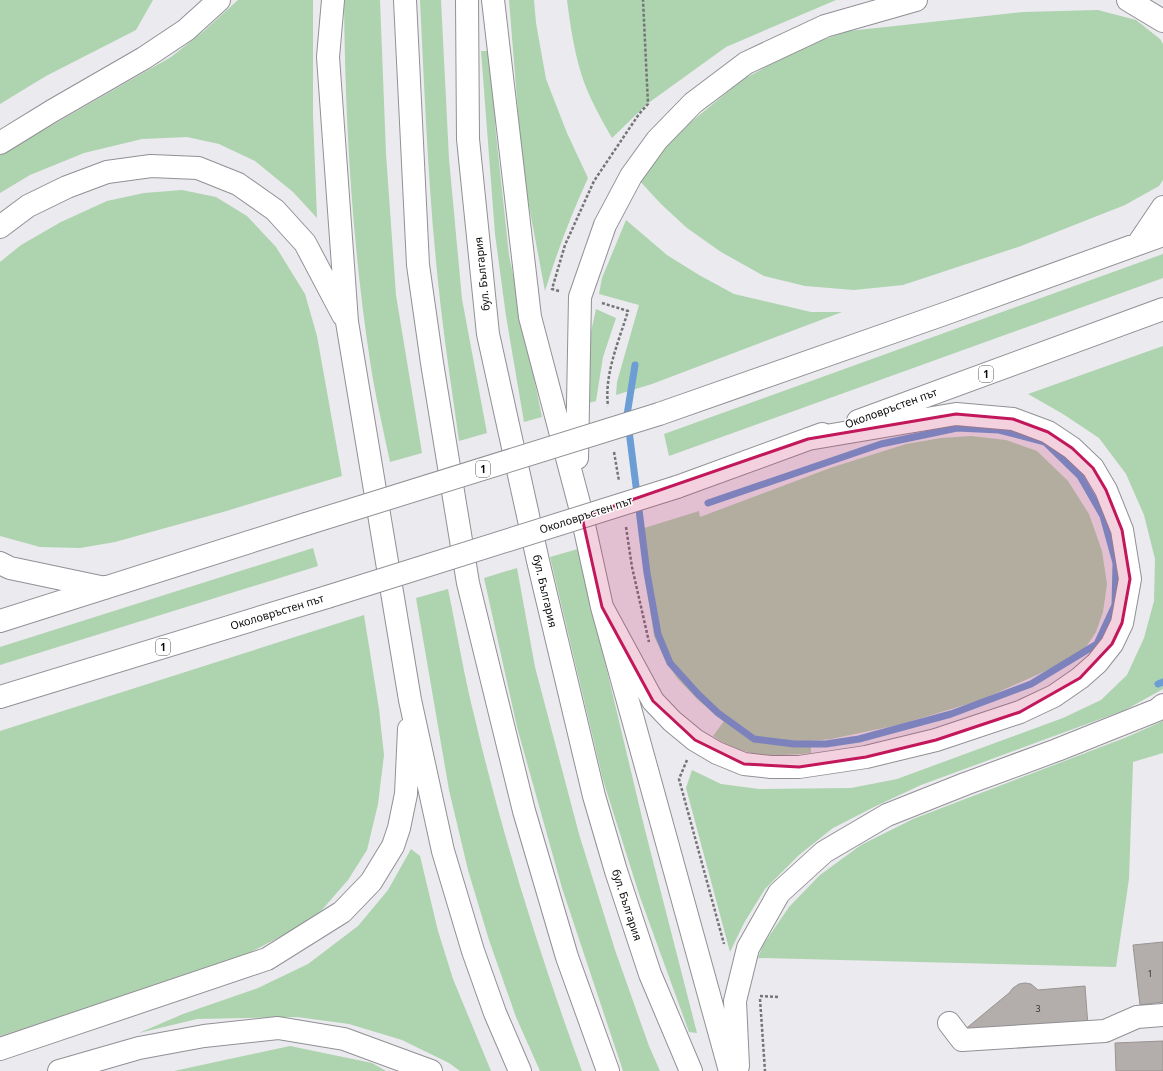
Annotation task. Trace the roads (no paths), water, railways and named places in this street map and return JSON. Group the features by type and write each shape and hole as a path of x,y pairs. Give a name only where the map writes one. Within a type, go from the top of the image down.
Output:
{"main road":[{"path":"0,144 52,111 144,58 186,30 219,0"},
{"path":"333,0 328,57 347,322 410,700 443,851 473,951 495,1013 520,1071"},
{"path":"405,0 418,265 433,371 468,583 524,811 567,957 608,1071"},
{"name":"бул. България","path":"466,0 468,139 488,334 538,561 594,796 616,871 650,974 691,1071"},
{"path":"493,0 530,317 580,507 602,607 730,1071"},
{"path":"580,507 577,449 580,297 605,225 631,176 658,140 693,103 746,63 825,26 916,0"},
{"path":"1128,0 1163,21"},
{"path":"0,226 28,206 67,187 107,172 151,166 198,168 238,184 275,210 305,243 347,322"},
{"path":"1138,244 1163,207"},
{"name":"1","path":"0,621 659,414 1163,235"},
{"name":"Околовръстен път","path":"0,697 327,597 676,487 1163,309"},
{"path":"602,607 653,701 672,721 695,740 717,753 744,764 771,767 799,767 866,757 936,740 1020,712 1054,696 1080,678 1097,663 1112,644 1122,623 1130,579 1122,530 1106,490 1093,468 1072,448 1048,432 1013,419 956,414 808,439"},
{"path":"0,563 10,568 106,588"},
{"path":"0,1049 267,959 342,912 371,882 393,846 399,828 406,794 410,700"},
{"path":"738,1071 735,1001 748,948 778,893 824,852 887,816 1157,710 1163,705"},
{"path":"949,1023 962,1040 1106,1031 1137,1017 1163,1015"},
{"path":"59,1071 139,1048 204,1036 278,1028 344,1039 431,1071"}],"waterway":[{"path":"635,365 627,415 647,573 658,634 670,663 698,694 718,713 754,739 794,744 826,744 859,739 951,714 1031,684 1097,644 1115,605 1116,563 1103,516 1080,476 1045,442 999,430 957,428 881,444 708,503"},
{"path":"1158,684 1163,682"}]}
